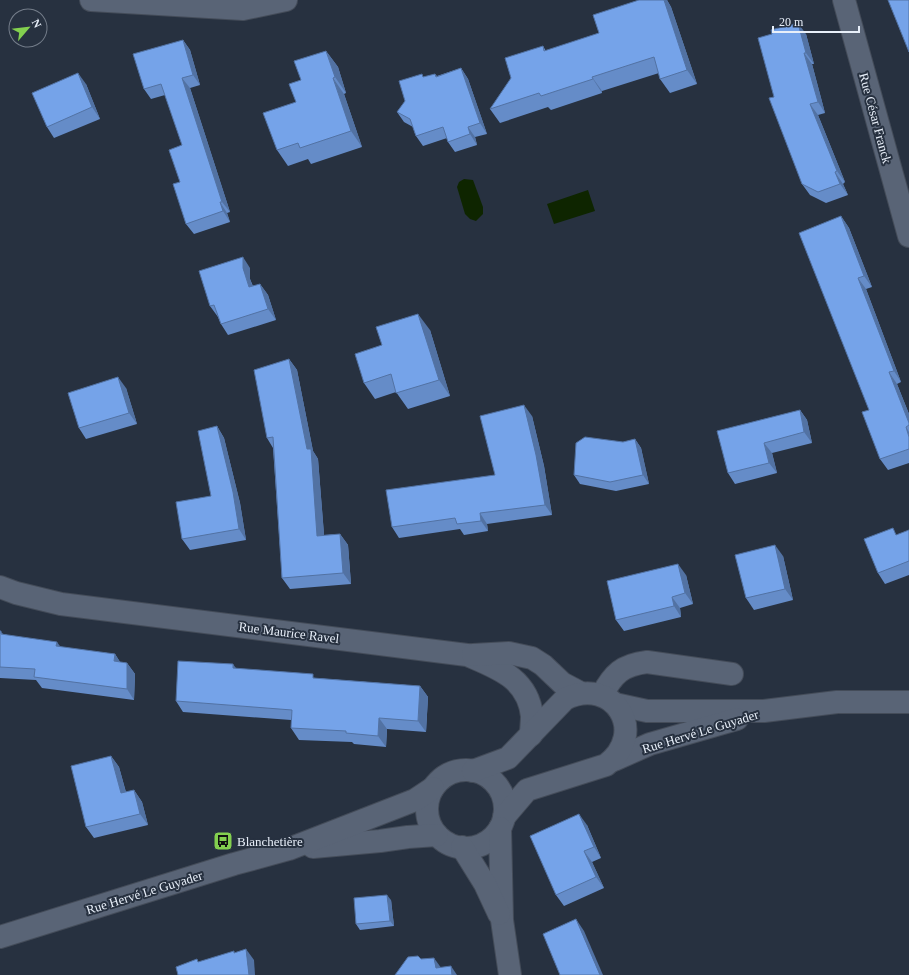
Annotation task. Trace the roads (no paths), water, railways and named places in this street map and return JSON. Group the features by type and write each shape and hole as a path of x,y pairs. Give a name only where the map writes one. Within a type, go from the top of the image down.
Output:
{"street":[{"path":"91,0 243,9 286,0"},
{"name":"Rue César Franck","path":"844,0 909,236"},
{"name":"Rue Maurice Ravel","path":"0,587 16,593 61,604 467,655 501,670 513,678 521,687 528,698 532,717 530,735"},
{"path":"467,655 509,654 532,658 543,665 562,683 599,697"},
{"path":"599,697 615,674 636,663 647,662 732,674"},
{"path":"473,771 508,758 565,699 599,697"},
{"name":"Rue Hervé Le Guyader","path":"599,697 647,711 764,711 837,702 909,702"},
{"name":"Rue Hervé Le Guyader","path":"599,697 622,714 626,725 626,736 622,749 614,760"},
{"name":"Rue Hervé Le Guyader","path":"502,823 527,790 606,765 650,744 764,711"},
{"path":"502,823 490,839 477,846 462,847 448,843 437,835 428,817 427,807 429,797 433,788 441,779 451,773 462,770 473,771 485,775 495,782 502,793 505,805 502,823 502,920 510,975"},
{"name":"Rue Hervé Le Guyader","path":"0,937 234,864 289,849 415,800 433,788"},
{"name":"Rue Hervé Le Guyader","path":"289,849 380,842 408,837 437,835"},
{"path":"462,847 485,884 502,920"}],"place":[{"name":"Blanchetière","path":"223,841"}]}
